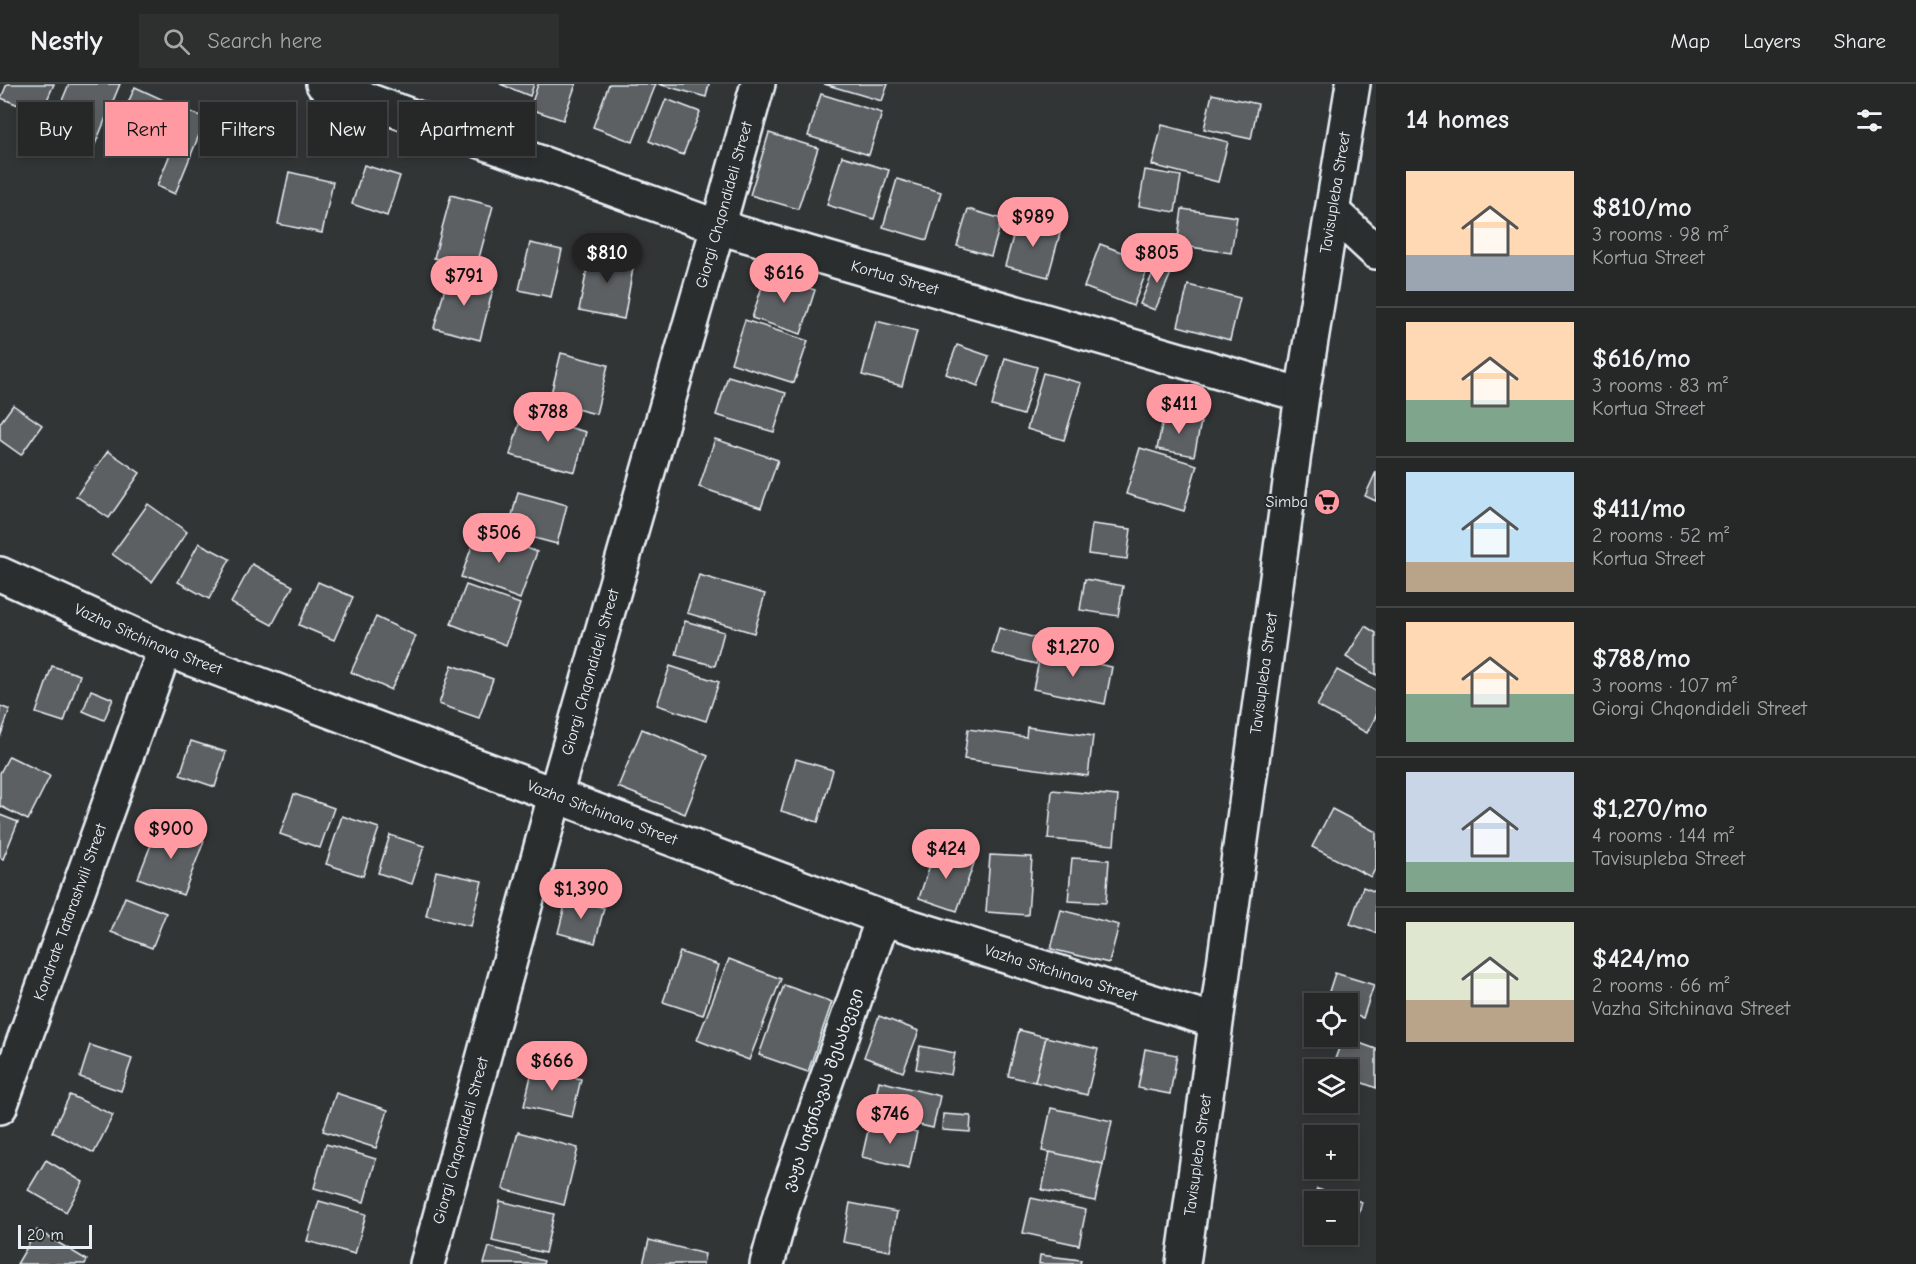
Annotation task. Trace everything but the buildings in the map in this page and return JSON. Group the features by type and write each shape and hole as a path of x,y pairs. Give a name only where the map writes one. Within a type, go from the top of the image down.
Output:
{"street":[{"name":"Kortua Street","path":"323,84 718,227 1302,395"},
{"name":"Giorgi Chqondideli Street","path":"428,1264 555,796 758,84"},
{"name":"Tavisupleba Street","path":"1183,1264 1302,395 1353,84"},
{"path":"1333,212 1376,252"},
{"name":"Vazha Sitchinava Street","path":"0,574 165,649 883,918 1215,1021"},
{"name":"Kondrate Tatarashvili Street","path":"0,1107 165,649"},
{"name":"ვაჟა სიჭინავას შესახვევი","path":"767,1264 784,1202 883,918"}],"place":[{"name":"Simba","path":"1327,502"}]}
